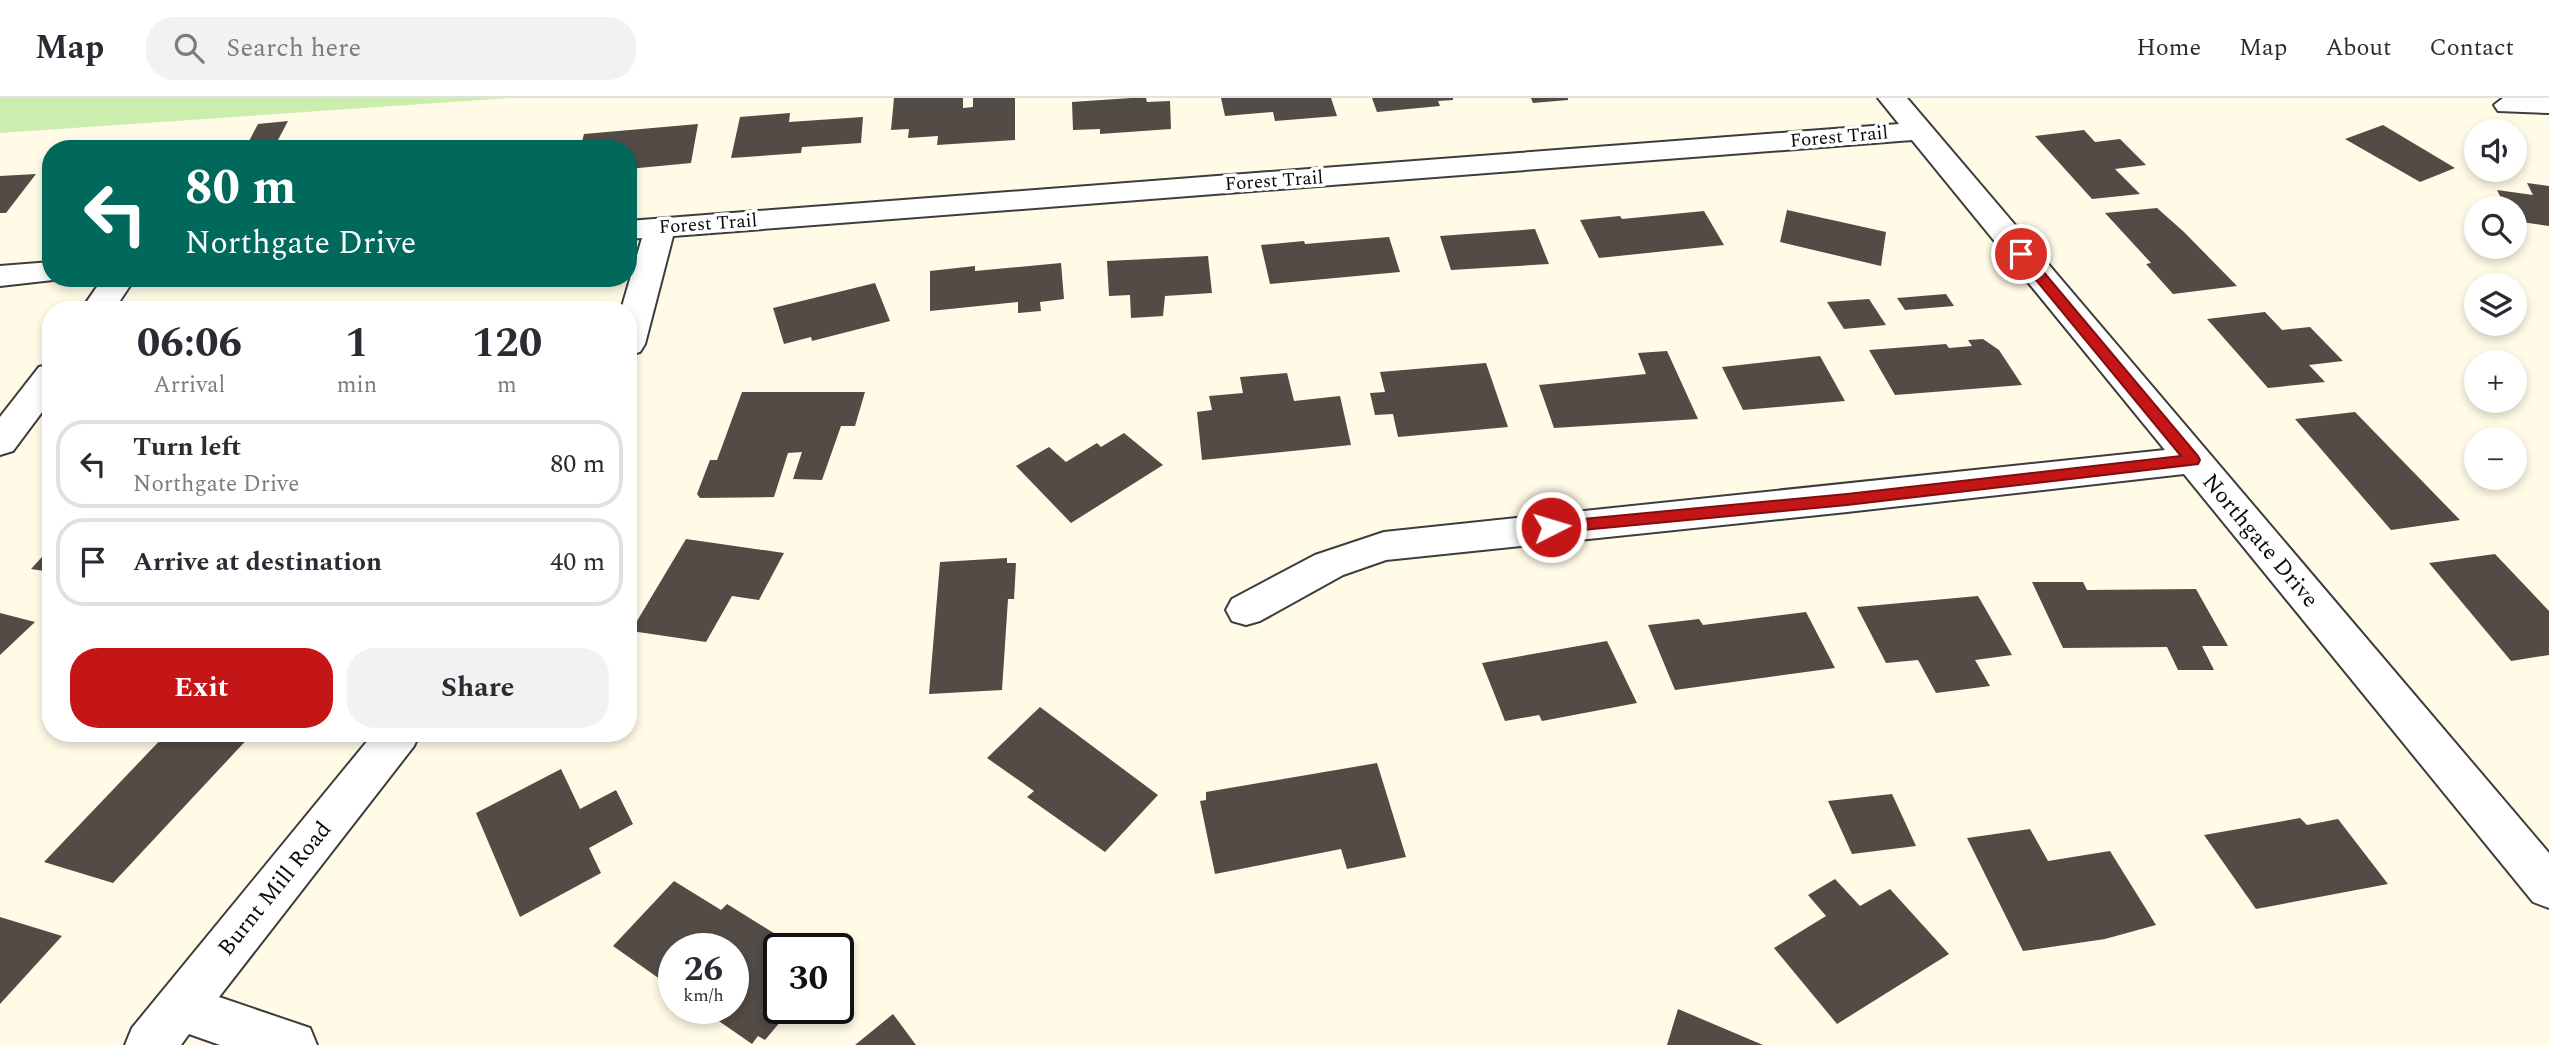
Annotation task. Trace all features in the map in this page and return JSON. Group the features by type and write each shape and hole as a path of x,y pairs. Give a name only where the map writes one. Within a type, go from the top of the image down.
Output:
{"street":[{"name":"Northgate Drive","path":"1892,98 2549,887"},
{"path":"2508,106 2549,105"},
{"name":"Forest Trail","path":"637,229 1919,131"},
{"path":"637,311 660,228"},
{"path":"0,276 42,273"},
{"path":"0,442 42,388"},
{"path":"1246,610 1329,565 1384,546 1847,499 2193,460"},
{"name":"Burnt Mill Road","path":"150,1045 392,742"},
{"path":"181,1008 292,1045"}],"green space":[{"path":"0,98 511,98 0,133"}],"building":[{"path":"894,98 963,98 963,108 973,107 973,98 1015,98 1015,140 937,145 938,136 908,138 909,129 891,130"},
{"path":"1146,98 1147,102 1170,101 1171,129 1100,134 1100,129 1073,130 1072,102"},
{"path":"1221,98 1331,98 1337,116 1275,121 1273,112 1225,116"},
{"path":"1372,98 1453,100 1438,101 1440,106 1377,112"},
{"path":"1531,98 1568,98 1568,100 1533,103"},
{"path":"790,113 789,122 863,117 861,143 802,147 801,153 731,158 740,117"},
{"path":"288,121 278,140 250,140 258,124"},
{"path":"698,124 691,163 637,168 637,140 582,140 584,134"},
{"path":"2383,125 2455,168 2420,182 2345,139"},
{"path":"2084,130 2095,142 2120,139 2146,165 2115,169 2140,194 2092,199 2035,136"},
{"path":"36,174 6,213 0,213 0,176"},
{"path":"2527,183 2549,186 2549,226 2527,223 2527,196 2500,196 2497,190 2533,195"},
{"path":"2157,208 2237,286 2173,294 2146,264 2151,263 2105,213"},
{"path":"1787,210 1886,232 1881,266 1780,242"},
{"path":"1704,211 1724,245 1599,258 1580,220 1620,216 1622,219"},
{"path":"1535,229 1549,264 1451,270 1440,236"},
{"path":"1389,237 1400,272 1270,284 1261,245 1304,241 1305,244"},
{"path":"1208,256 1212,293 1165,296 1163,316 1131,318 1130,295 1109,296 1107,261"},
{"path":"1061,263 1064,299 1040,302 1041,311 1018,313 1018,302 930,311 930,271 975,266 975,271"},
{"path":"875,283 890,321 812,341 811,337 784,344 773,308"},
{"path":"1946,294 1954,306 1905,310 1897,298"},
{"path":"1869,299 1886,325 1844,329 1827,302"},
{"path":"2265,312 2282,330 2310,327 2343,361 2309,365 2325,382 2268,388 2207,319"},
{"path":"1983,339 1999,350 2022,385 1895,395 1869,350 1946,344 1949,348 1972,346 1968,340"},
{"path":"1667,351 1698,419 1554,428 1539,385 1646,374 1638,353"},
{"path":"1820,356 1845,401 1743,410 1722,367"},
{"path":"1486,363 1508,427 1398,437 1393,414 1375,415 1370,393 1385,392 1380,372"},
{"path":"1287,373 1294,401 1340,396 1351,445 1202,460 1197,412 1212,410 1209,396 1243,393 1240,377"},
{"path":"742,392 865,392 855,426 841,426 822,480 793,479 802,452 788,453 774,497 700,498 697,494 710,460 717,460"},
{"path":"2355,412 2460,520 2391,530 2295,419"},
{"path":"1124,433 1163,465 1071,523 1016,466 1049,447 1066,462 1097,443 1101,447"},
{"path":"686,539 784,553 759,600 732,596 706,642 637,632 637,621"},
{"path":"2495,554 2549,611 2549,655 2511,661 2429,563"},
{"path":"42,557 42,571 31,569"},
{"path":"1007,558 1007,563 1016,563 1014,599 1008,599 1002,690 929,694 940,562"},
{"path":"2032,582 2083,582 2087,590 2196,589 2228,646 2202,646 2214,670 2178,670 2167,647 2063,648"},
{"path":"1978,596 2012,655 1975,660 1990,686 1936,693 1918,660 1886,663 1857,607"},
{"path":"1806,612 1835,668 1675,690 1648,625 1699,619 1703,625"},
{"path":"0,613 35,622 0,655"},
{"path":"1607,641 1637,703 1542,721 1539,715 1505,721 1482,663"},
{"path":"1040,707 1158,795 1105,852 1027,797 1034,791 987,758"},
{"path":"158,742 245,742 113,883 44,862"},
{"path":"1377,763 1406,857 1347,869 1341,849 1215,874 1200,801 1206,800 1206,792"},
{"path":"561,769 580,809 616,790 633,824 589,848 601,873 520,917 476,813"},
{"path":"1892,794 1916,846 1852,854 1828,801"},
{"path":"2300,818 2307,825 2338,819 2388,884 2256,909 2204,835"},
{"path":"2030,829 2048,861 2110,851 2156,925 2105,939 2023,951 1967,838"},
{"path":"1835,879 1860,906 1890,889 1949,954 1837,1024 1774,948 1826,916 1808,895"},
{"path":"674,881 721,910 727,904 774,933 763,933 763,1024 778,1024 765,1040 758,1036 752,1044 723,1024 749,1024 749,933 658,933 658,978 613,946"},
{"path":"0,917 62,936 0,1004"},
{"path":"1678,1009 1763,1045 1667,1045"},
{"path":"893,1014 916,1045 855,1045"}],"route":[{"path":"1551,527 1847,499 2193,460 2021,254"}]}
